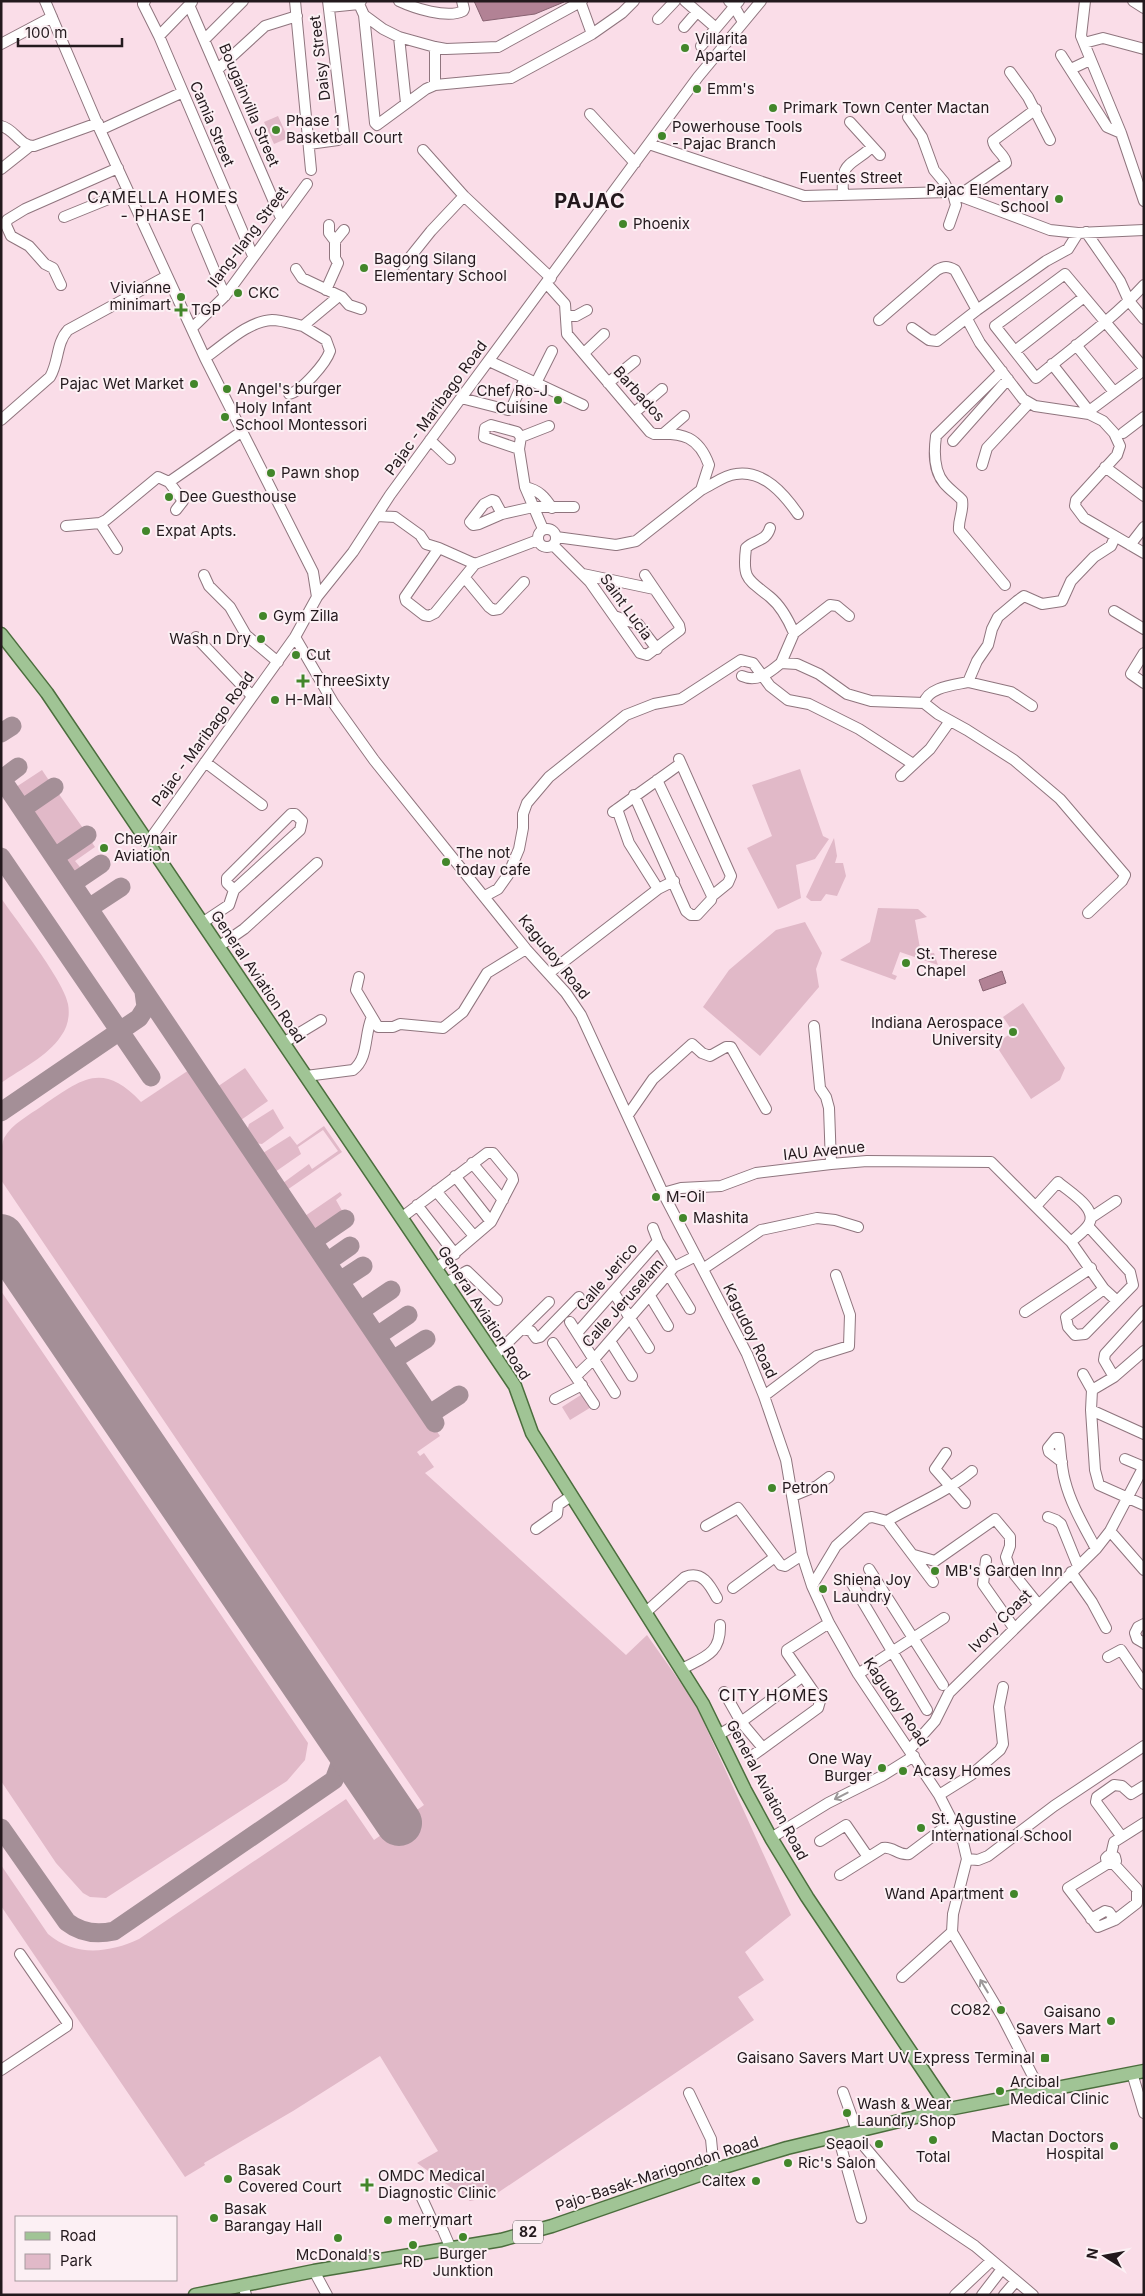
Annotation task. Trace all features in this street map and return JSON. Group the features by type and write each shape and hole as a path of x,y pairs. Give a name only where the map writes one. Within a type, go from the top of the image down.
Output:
{"main road":[{"name":"General Aviation Road","path":"1,634 47,693 515,1386 532,1433 682,1669 771,1838 948,2109"},
{"name":"82","path":"1040,2090 1138,2072"},
{"name":"Pajo-Basak-Marigondon Road","path":"195,2295 244,2290 314,2271 493,2241 552,2226 714,2170 787,2148 948,2109 1040,2090"}],"street":[{"path":"46,1 99,126 205,358 313,572 318,598"},
{"path":"204,40 243,1"},
{"path":"295,1 311,170"},
{"path":"398,1 459,13 464,9 462,1"},
{"path":"329,4 360,2 364,14 376,125 435,85 512,78 592,34 622,14 634,1"},
{"path":"658,19 675,1"},
{"path":"685,1 716,28"},
{"name":"Pajac - Maribago Road","path":"148,842 278,662 331,579 430,440 698,77 761,1"},
{"path":"1085,1 1081,36 1121,133 1144,201"},
{"path":"1133,1 1144,8"},
{"path":"364,14 399,37 435,47 446,49 498,47 581,2 592,34"},
{"name":"Camia Street","path":"144,3 253,256"},
{"path":"159,36 191,3"},
{"name":"Bougainvilla Street","path":"191,3 204,40 281,218"},
{"path":"701,46 734,3 743,22"},
{"name":"Daisy Street","path":"309,144 338,140 344,133 329,4"},
{"path":"684,27 697,12"},
{"path":"217,70 265,26 297,16"},
{"path":"1,44 52,17"},
{"path":"399,37 406,103"},
{"path":"1084,43 1104,38 1144,49"},
{"path":"435,47 435,85"},
{"path":"1061,55 1107,127 1121,133"},
{"path":"1071,69 1090,60"},
{"path":"1010,72 1036,110 1038,119 1050,140"},
{"path":"1,169 30,146 99,126 182,93"},
{"path":"953,194 1006,163 994,146 993,141 1036,110"},
{"path":"590,114 635,163"},
{"path":"908,117 922,137 934,170 953,194 956,205 949,225"},
{"path":"843,195 842,173 844,168 876,151 850,122"},
{"path":"1,126 7,127 26,145 30,146"},
{"name":"Fuentes Street","path":"650,144 796,194 953,194 1050,230 1082,233 1144,230"},
{"name":"Barbados","path":"423,150 464,196 549,281 565,304 568,334 650,432 689,437 699,445 709,465 701,490"},
{"path":"61,285 53,268 45,264 29,246 11,236 6,220 25,209 118,168"},
{"name":"Ilang-Ilang Street","path":"192,328 225,296 306,184"},
{"path":"64,217 128,191"},
{"path":"403,266 431,231 464,196"},
{"path":"329,225 328,233 335,241"},
{"path":"196,229 225,296"},
{"path":"326,290 338,263 335,258 335,241 344,230"},
{"path":"912,328 933,342 937,341 1046,261 1068,249 1082,233 1120,281 1129,301 1144,319"},
{"path":"879,320 937,270 944,267 950,267 955,270 977,310"},
{"path":"296,269 302,278 340,296 349,305 361,309"},
{"path":"1052,364 1089,411 1144,369 1105,321 1064,274 995,326 1036,378 1052,364 1076,345 1105,321 1129,301 1144,285"},
{"path":"1,420 50,377 54,371 59,346 68,330 167,276"},
{"path":"303,326 340,296"},
{"path":"1015,351 1084,297"},
{"path":"567,316 576,316 587,310"},
{"path":"967,319 980,343 1028,403 1035,406 1089,414 1103,421 1114,432 1120,446 1117,455 1076,500 1075,506 1084,518 1144,553"},
{"path":"205,358 246,329 266,321 274,320 303,326 326,340 330,350 312,377 298,391 289,394"},
{"path":"584,353 604,334"},
{"path":"1076,345 1114,392"},
{"path":"536,383 552,351"},
{"path":"489,360 583,405"},
{"path":"608,383 635,361"},
{"path":"953,441 1005,375"},
{"path":"1005,375 936,436 934,451 936,466 944,484 962,500 959,530 1005,585"},
{"path":"461,398 508,410 512,407 525,378"},
{"path":"634,413 662,389"},
{"path":"982,465 987,448 1028,403"},
{"path":"663,434 684,416"},
{"path":"1123,433 1144,417"},
{"path":"518,449 484,437 484,432 490,425 517,432 521,437"},
{"path":"521,437 549,426"},
{"path":"169,482 241,432"},
{"path":"521,437 518,449 525,487 543,529"},
{"path":"430,440 450,459"},
{"path":"1105,467 1144,496"},
{"path":"554,541 551,529 543,529 538,534 538,540 544,547 554,541 616,546 628,544 640,538 701,490 733,474 751,475 775,487 798,514"},
{"path":"66,526 100,523 106,520 158,477 169,482 183,501 176,510"},
{"path":"525,487 534,489 546,497 552,508"},
{"path":"390,495 395,517"},
{"path":"502,514 533,507 574,508"},
{"path":"377,516 395,517 420,535 426,544 476,564"},
{"path":"100,523 117,549"},
{"path":"1130,545 1144,527"},
{"path":"770,528 768,536 761,541 750,544 746,548 746,568 749,582 770,597 779,607 788,618 794,633"},
{"path":"968,682 988,645 994,624 1003,612 1024,596 1042,604 1062,601 1071,582 1094,557 1111,546 1115,536"},
{"path":"439,548 407,594 406,601 424,615 429,616 435,613 476,564 538,540"},
{"name":"Saint Lucia","path":"554,541 584,574 640,652 648,655 680,630 679,625 654,589"},
{"path":"313,572 331,579"},
{"path":"584,574 654,589"},
{"path":"645,574 654,589"},
{"path":"204,575 209,586 230,607 246,635 278,662"},
{"path":"465,578 493,610 499,609 524,582"},
{"path":"742,676 757,678 782,663 794,633 830,605 837,606 850,616"},
{"path":"1114,611 1144,630"},
{"path":"614,616 638,624 657,649"},
{"path":"196,637 252,696"},
{"name":"Kagudoy Road","path":"295,637 334,704 374,760 526,949 549,973 581,1015 663,1193 747,1354 764,1396 786,1460 802,1555 812,1586 829,1623 858,1674 939,1795 963,1842 967,1859"},
{"path":"1144,653 1130,674 1144,682"},
{"path":"485,896 498,889 508,875 519,849 523,828 523,814 527,802 549,777 614,724 631,713 654,704 681,699 741,660 753,663 764,675 770,686 788,700 809,704 859,729 913,764"},
{"path":"782,663 797,664 819,674 847,694 871,701 924,703 938,714 1014,760 1060,798 1125,875 1122,881 1088,913"},
{"path":"924,703 927,696 935,691 968,682 1011,692 1032,706"},
{"path":"901,776 930,749 950,721"},
{"path":"205,762 262,806"},
{"path":"634,795 686,911 691,915 697,916 711,900 712,896 728,883 731,876 680,762 657,780 634,795 615,810 629,842 658,889"},
{"path":"657,780 712,896"},
{"path":"202,922 229,905 234,890 300,830 302,821 295,814 291,814 227,878 226,883 234,890"},
{"path":"257,848 267,860"},
{"path":"218,947 250,924 317,863"},
{"path":"549,973 658,889 674,882"},
{"path":"359,977 356,990 378,1027 393,1027 400,1024 443,1028 463,1012 487,973 526,949"},
{"path":"306,1076 353,1070 358,1066 363,1055 372,1017"},
{"path":"283,1042 321,1020"},
{"path":"814,1026 820,1088 826,1097 829,1108 831,1164"},
{"path":"628,1115 653,1079 692,1044 702,1053 710,1056 726,1047 731,1047 766,1109"},
{"path":"401,1218 487,1152 493,1153 513,1178 491,1222 436,1269"},
{"name":"IAU Avenue","path":"663,1193 681,1188 721,1186 756,1173 831,1164 867,1161 991,1162 1036,1206"},
{"path":"472,1163 503,1200"},
{"path":"455,1176 491,1222"},
{"path":"1104,1289 1066,1318 1068,1327 1072,1332 1080,1336 1085,1334 1118,1302 1133,1285 1133,1279 1130,1272 1090,1222 1089,1210 1058,1182 1036,1206 1072,1242 1104,1289 1118,1302"},
{"path":"436,1191 474,1236"},
{"path":"1072,1242 1090,1222 1116,1202"},
{"path":"417,1206 455,1254"},
{"path":"703,1269 762,1230 817,1218 835,1220 858,1227"},
{"path":"653,1228 690,1309"},
{"name":"Calle Jerico","path":"577,1333 658,1241"},
{"name":"Calle Jeruselam","path":"555,1399 579,1380 594,1358 671,1271 696,1256"},
{"path":"1025,1312 1091,1268"},
{"path":"446,1283 467,1271 497,1300"},
{"path":"764,1396 818,1356 849,1346 850,1315 836,1275"},
{"path":"614,1293 649,1348"},
{"path":"650,1296 668,1326"},
{"path":"523,1329 531,1331 536,1338 540,1338 579,1297"},
{"path":"495,1355 549,1302"},
{"path":"1114,1377 1104,1360 1105,1354 1144,1311"},
{"path":"570,1322 615,1393"},
{"path":"610,1341 632,1376"},
{"path":"553,1343 594,1404"},
{"path":"1092,1390 1114,1377 1144,1351"},
{"path":"1083,1374 1092,1390 1091,1410 1096,1479 1099,1485 1144,1505"},
{"path":"1091,1410 1144,1434"},
{"path":"946,1453 935,1469 965,1502"},
{"path":"1125,1459 1144,1467"},
{"path":"1062,1462 1069,1494 1096,1549"},
{"name":"Ivory Coast","path":"771,1838 828,1803 882,1776 912,1752 935,1721 949,1693 1096,1549 1129,1498 1144,1467"},
{"path":"887,1521 925,1499 952,1487 972,1471"},
{"path":"793,1496 817,1486 829,1477"},
{"path":"536,1529 557,1514 558,1505 571,1496"},
{"path":"706,1526 738,1508 783,1567 802,1555"},
{"path":"812,1586 836,1546 867,1518 872,1517 887,1521 933,1582"},
{"path":"1048,1517 1061,1524 1074,1569 1106,1628"},
{"path":"914,1555 936,1561 995,1518 1010,1537 1010,1546 1006,1557 1010,1569 1038,1604"},
{"path":"1110,1530 1144,1570"},
{"path":"732,1588 775,1557"},
{"path":"986,1560 982,1584 1014,1628"},
{"path":"869,1569 943,1684"},
{"path":"645,1613 685,1577 690,1575 703,1578 710,1585 717,1598"},
{"path":"851,1582 927,1710"},
{"path":"858,1674 913,1640 944,1618"},
{"path":"752,1756 818,1708 820,1701 787,1656 787,1650 829,1623"},
{"path":"1108,1657 1140,1641 1136,1630 1144,1624"},
{"path":"682,1669 713,1651 720,1636 720,1625"},
{"path":"1121,1650 1144,1684"},
{"path":"718,1735 741,1722 802,1678"},
{"path":"939,1795 971,1775 1000,1750 1003,1744 999,1707 1003,1686"},
{"path":"724,1692 741,1722 763,1748"},
{"path":"1040,2090 1003,2018 952,1932 953,1914 967,1859 978,1860 988,1856 1054,1806 1144,1746"},
{"path":"1122,1837 1096,1802 1097,1797 1114,1785 1122,1786 1131,1794 1144,1786"},
{"path":"840,1875 884,1847 891,1848 900,1854 909,1854 953,1821"},
{"path":"1111,1861 1138,1889 1137,1903 1115,1920 1109,1912 1104,1910 1092,1919 1068,1888 1111,1861 1114,1842 1144,1823"},
{"path":"820,1841 846,1825 868,1857"},
{"path":"902,1977 952,1932"},
{"path":"1,2070 67,2026 67,2022 20,1954"},
{"path":"1138,2072 1144,2113"},
{"path":"843,2092 855,2132 914,2205 974,2246 1033,2295"},
{"path":"689,2093 711,2139 714,2170"},
{"path":"838,2136 861,2218"},
{"path":"421,2196 432,2220 442,2228 452,2249"},
{"path":"955,2295 991,2260"},
{"path":"982,2295 1002,2269"},
{"path":"314,2271 326,2295"},
{"path":"1004,2295 1016,2281"}],"green space":[{"name":"Phase 1 Basketball Court","path":"278,116 288,138 274,144 264,122"},
{"path":"800,769 823,836 829,839 815,859 796,865 801,898 778,909 747,848 772,836 752,785"},
{"path":"42,770 52,785 29,801 21,801 13,789"},
{"path":"56,790 85,831 56,852 30,811 32,806"},
{"path":"89,838 95,847 75,861 80,867 72,873 61,857"},
{"path":"834,838 837,856 835,863 843,863 846,876 837,896 826,894 821,901 811,901 806,897"},
{"path":"1,898 58,981 65,994 69,1012 65,1029 56,1043 34,1062 1,1083"},
{"path":"878,908 918,909 927,917 915,920 921,954 934,953 938,965 900,952 892,974 897,976 895,980 840,960 870,942"},
{"path":"805,922 822,953 816,969 819,987 760,1056 703,1007 729,970 776,930"},
{"path":"1023,1003 1065,1068 1060,1080 1031,1099 995,1044 1013,1032 1003,1017"},
{"path":"192,1068 440,1436 417,1452 420,1456 424,1453 434,1467 425,1473 626,1655 647,1635 695,1703 791,1915 745,1952 764,1980 738,1997 754,2020 493,2196 470,2201 417,2163 438,2151 380,2056 293,2111 204,2163 205,2165 185,2177 1,1906 1,1865 48,1934 69,1946 81,1949 104,1950 139,1939 346,1799 374,1840 424,1805 1,1180 2,1147 7,1133 21,1120 69,1088 92,1078 103,1078 127,1089 141,1102"},
{"path":"245,1068 268,1101 241,1120 217,1087"},
{"path":"273,1109 284,1128 262,1144 255,1143 247,1131 249,1124"},
{"path":"324,1126 342,1152 287,1190 283,1183 309,1164 312,1169 338,1151 323,1130 298,1147 301,1154 275,1172 263,1153 290,1136 297,1145"},
{"path":"340,1192 342,1195 336,1200 345,1216 318,1235 305,1216"},
{"path":"1,1291 308,1743 305,1760 287,1781 106,1898 90,1897 83,1893 56,1863 1,1781"},
{"path":"584,1393 593,1406 570,1420 562,1407"}],"shaded area":[{"path":"474,1 564,2 535,14 483,21"},
{"path":"1002,971 1006,983 983,991 979,980"}],"taxiway":[{"path":"1,733 12,726"},
{"path":"2,779 18,767"},
{"path":"1,778 435,1423"},
{"path":"22,809 54,787"},
{"path":"55,857 87,835"},
{"path":"1,857 151,1077"},
{"path":"73,883 101,864"},
{"path":"89,908 121,887"},
{"path":"1,1112 139,1018 146,1007 144,992"},
{"path":"313,1241 345,1219"},
{"path":"327,1262 350,1246"},
{"path":"340,1281 363,1266"},
{"path":"360,1311 391,1290"},
{"path":"377,1336 408,1315"},
{"path":"393,1360 426,1339"},
{"path":"430,1414 459,1395"},
{"path":"1,1828 67,1922 83,1931 101,1933 114,1931 334,1780 343,1756 343,1740"}],"runway":[{"path":"1,1237 399,1823"}],"place":[{"name":"Villarita Apartel","path":"685,48"},
{"name":"Emm's","path":"697,89"},
{"name":"Primark Town Center Mactan","path":"773,108"},
{"name":"Phase 1 Basketball Court","path":"276,130"},
{"name":"Powerhouse Tools - Pajac Branch","path":"662,136"},
{"name":"Pajac Elementary School","path":"1059,199"},
{"name":"Phoenix","path":"623,224"},
{"name":"Bagong Silang Elementary School","path":"364,268"},
{"name":"CKC","path":"238,293"},
{"name":"Vivianne minimart","path":"181,297"},
{"name":"TGP","path":"181,310"},
{"name":"Pajac Wet Market","path":"194,384"},
{"name":"Angel's burger","path":"227,389"},
{"name":"Chef Ro-J Cuisine","path":"558,400"},
{"name":"Holy Infant School Montessori","path":"225,417"},
{"name":"Pawn shop","path":"271,473"},
{"name":"Dee Guesthouse","path":"169,497"},
{"name":"Expat Apts.","path":"146,531"},
{"name":"Gym Zilla","path":"263,616"},
{"name":"Wash n Dry","path":"261,639"},
{"name":"Cut","path":"296,655"},
{"name":"ThreeSixty","path":"303,681"},
{"name":"H-Mall","path":"275,700"},
{"name":"Cheynair Aviation","path":"104,848"},
{"name":"The not today cafe","path":"446,862"},
{"name":"St. Therese Chapel","path":"906,963"},
{"name":"Indiana Aerospace University","path":"1013,1032"},
{"name":"M-Oil","path":"656,1197"},
{"name":"Mashita","path":"683,1218"},
{"name":"Petron","path":"772,1488"},
{"name":"MB's Garden Inn","path":"935,1571"},
{"name":"Shiena Joy Laundry","path":"823,1589"},
{"name":"One Way Burger","path":"882,1768"},
{"name":"Acasy Homes","path":"903,1771"},
{"name":"St. Agustine International School","path":"921,1828"},
{"name":"Wand Apartment","path":"1014,1894"},
{"name":"CO82","path":"1001,2010"},
{"name":"Gaisano Savers Mart","path":"1111,2021"},
{"name":"Gaisano Savers Mart UV Express Terminal","path":"1045,2058"},
{"name":"Arcibal Medical Clinic","path":"1000,2091"},
{"name":"Wash & Wear Laundry Shop","path":"847,2113"},
{"name":"Total","path":"933,2140"},
{"name":"Seaoil","path":"879,2144"},
{"name":"Mactan Doctors Hospital","path":"1114,2146"},
{"name":"Ric's Salon","path":"788,2163"},
{"name":"Basak Covered Court","path":"228,2179"},
{"name":"Caltex","path":"756,2181"},
{"name":"OMDC Medical Diagnostic Clinic","path":"367,2185"},
{"name":"Basak Barangay Hall","path":"214,2218"},
{"name":"merrymart","path":"388,2220"},
{"name":"Burger Junktion","path":"463,2237"},
{"name":"McDonald's","path":"338,2238"},
{"name":"RD","path":"413,2245"}],"district":[{"name":"PAJAC","path":"590,201"},
{"name":"CAMELLA HOMES - PHASE 1","path":"163,206"},
{"name":"CITY HOMES","path":"774,1695"}]}
